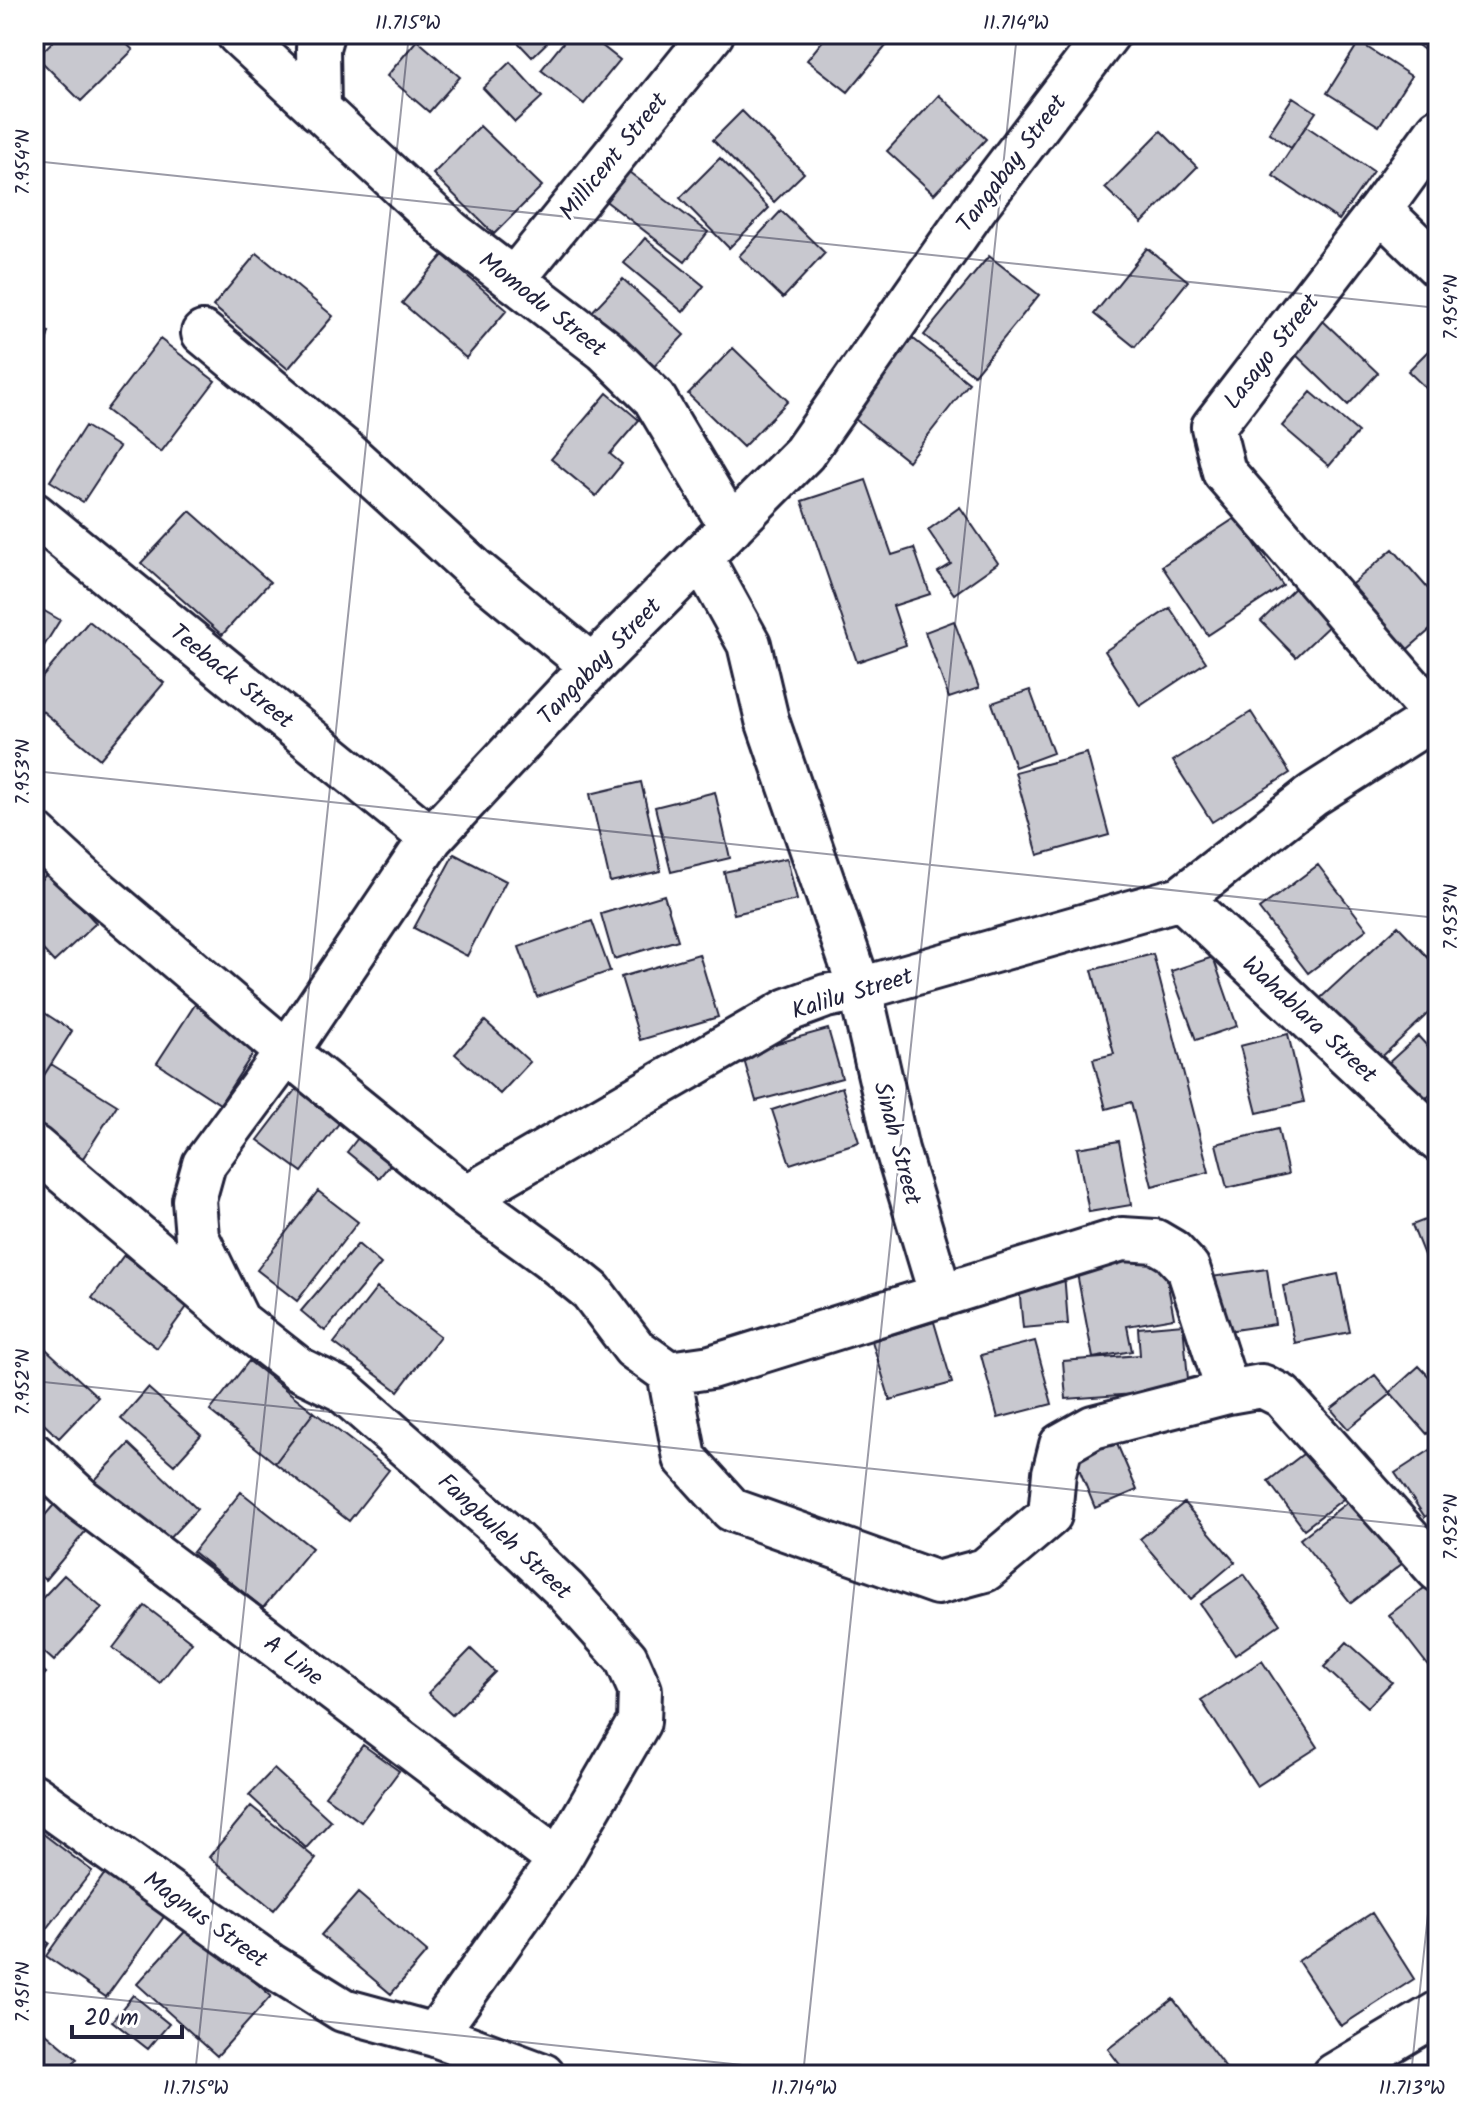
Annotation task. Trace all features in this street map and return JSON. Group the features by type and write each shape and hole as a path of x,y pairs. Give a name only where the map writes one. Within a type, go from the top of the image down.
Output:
{"street":[{"name":"Momodu Street","path":"238,34 451,232 605,350 654,398 731,527"},
{"path":"319,110 318,48 322,34"},
{"name":"Millicent Street","path":"514,279 712,34"},
{"name":"Tangabay Street","path":"238,1321 197,1237 194,1200 204,1164 287,1052 431,838 592,666 804,453 976,207 1108,34"},
{"name":"Lasayo Street","path":"1437,718 1224,472 1213,427 1438,130"},
{"path":"1380,210 1438,266"},
{"path":"203,333 346,452 475,570 592,666"},
{"name":"Teeback Street","path":"34,514 431,838"},
{"name":"Sinah Street","path":"701,557 749,644 767,720 860,989 897,1150 941,1296"},
{"path":"1181,898 1313,795 1437,718"},
{"path":"34,833 287,1052 466,1197 591,1291 634,1348 669,1373 711,1367 1122,1239 1155,1241 1172,1251 1188,1268 1228,1392"},
{"name":"Kalilu Street","path":"466,1197 788,1010 826,996 1181,898"},
{"name":"Wahablara Street","path":"1181,898 1438,1140"},
{"name":"Fangbuleh Street","path":"34,1147 238,1321 299,1369 342,1390 505,1533 566,1591 626,1658 640,1690 639,1722 559,1860 435,2035"},
{"path":"669,1373 685,1458 732,1510 937,1583 985,1570 1050,1515 1054,1473 1061,1445 1093,1427 1262,1386 1282,1396 1438,1570"},
{"name":"A Line","path":"34,1455 82,1500 559,1860"},
{"name":"Magnus Street","path":"34,1796 272,1966 343,2010 435,2035 543,2075"},
{"path":"1334,2075 1438,2013"}],"building":[{"path":"60,34 116,34 133,50 81,101 37,57"},
{"path":"510,34 556,34 532,57"},
{"path":"570,34 587,34 620,60 584,104 541,70"},
{"path":"828,34 896,34 848,92 807,60"},
{"path":"1404,34 1438,34 1438,61"},
{"path":"417,40 460,77 429,112 387,76"},
{"path":"1359,42 1411,76 1379,126 1327,93"},
{"path":"510,62 542,97 515,122 483,88"},
{"path":"939,95 986,139 934,194 887,151"},
{"path":"1293,97 1316,112 1291,148 1269,133"},
{"path":"742,111 804,173 774,202 713,140"},
{"path":"480,126 542,186 494,234 433,174"},
{"path":"1306,126 1373,171 1339,220 1273,176"},
{"path":"1161,131 1197,167 1142,223 1105,188"},
{"path":"720,158 769,208 729,248 680,198"},
{"path":"621,166 708,232 685,262 598,195"},
{"path":"781,211 825,253 783,298 739,256"},
{"path":"645,238 704,286 683,312 624,263"},
{"path":"1147,248 1188,281 1135,347 1094,314"},
{"path":"257,253 333,316 288,369 213,306"},
{"path":"443,255 507,310 466,358 402,303"},
{"path":"989,256 1039,295 974,375 924,335"},
{"path":"623,279 684,335 647,374 587,317"},
{"path":"1322,320 1378,373 1348,405 1292,351"},
{"path":"34,328 49,332 36,380 34,380"},
{"path":"911,337 969,383 908,461 850,415"},
{"path":"160,339 215,381 161,452 106,410"},
{"path":"1438,341 1438,400 1408,371"},
{"path":"733,348 788,401 743,447 688,394"},
{"path":"1311,392 1358,432 1329,466 1282,426"},
{"path":"607,393 639,420 610,454 622,464 596,496 551,459"},
{"path":"85,426 119,447 83,502 50,481"},
{"path":"866,480 892,555 914,548 930,594 893,606 906,645 857,662 802,501"},
{"path":"960,507 998,563 954,594 938,572 951,564 928,530"},
{"path":"190,511 270,582 222,635 141,563"},
{"path":"1237,517 1283,586 1208,635 1162,566"},
{"path":"1393,549 1438,600 1438,623 1402,654 1346,589"},
{"path":"1298,585 1334,621 1296,657 1261,621"},
{"path":"34,605 60,620 34,662"},
{"path":"1170,608 1206,662 1140,706 1105,651"},
{"path":"89,621 164,683 100,759 34,704 34,687"},
{"path":"954,621 979,688 949,698 925,632"},
{"path":"1030,690 1053,753 1015,767 992,703"},
{"path":"1251,712 1290,773 1212,822 1173,761"},
{"path":"1087,753 1109,835 1038,855 1015,772"},
{"path":"641,782 661,871 610,882 590,794"},
{"path":"715,792 730,858 671,872 655,807"},
{"path":"454,854 506,881 467,956 414,928"},
{"path":"787,858 797,900 734,914 724,872"},
{"path":"1318,865 1367,929 1308,973 1259,909"},
{"path":"49,872 96,923 54,962 34,940 34,886"},
{"path":"664,895 678,940 614,959 601,914"},
{"path":"592,921 610,971 537,997 519,947"},
{"path":"1398,926 1438,968 1438,1004 1372,1066 1314,1004"},
{"path":"699,954 718,1017 640,1040 621,977"},
{"path":"1153,954 1209,1172 1152,1186 1131,1102 1106,1109 1093,1059 1114,1054 1092,970"},
{"path":"1213,957 1237,1026 1196,1040 1171,971"},
{"path":"198,1000 261,1041 220,1104 157,1063"},
{"path":"34,1006 72,1031 36,1088 34,1087"},
{"path":"485,1021 530,1062 500,1094 455,1054"},
{"path":"828,1029 842,1078 756,1101 742,1053"},
{"path":"1288,1034 1304,1102 1257,1113 1240,1046"},
{"path":"1418,1036 1438,1058 1438,1088 1410,1113 1375,1075"},
{"path":"51,1064 117,1105 83,1158 34,1127 34,1091"},
{"path":"302,1082 346,1114 302,1172 258,1140"},
{"path":"842,1087 859,1142 790,1164 772,1110"},
{"path":"368,1125 401,1151 379,1178 347,1152"},
{"path":"1278,1129 1288,1174 1227,1188 1216,1144"},
{"path":"1119,1141 1131,1205 1089,1212 1077,1148"},
{"path":"318,1191 358,1222 297,1301 257,1270"},
{"path":"1438,1215 1438,1290 1412,1225"},
{"path":"358,1244 381,1264 325,1331 301,1311"},
{"path":"1162,1253 1174,1318 1127,1326 1132,1351 1093,1358 1076,1268"},
{"path":"124,1255 189,1304 157,1348 92,1298"},
{"path":"1267,1269 1275,1324 1213,1333 1204,1278"},
{"path":"1064,1273 1068,1324 1023,1328 1018,1277"},
{"path":"1338,1274 1350,1332 1295,1343 1283,1286"},
{"path":"377,1288 440,1336 398,1391 334,1343"},
{"path":"934,1322 952,1383 890,1400 872,1341"},
{"path":"1183,1324 1189,1390 1066,1399 1063,1361 1140,1355 1138,1328"},
{"path":"34,1338 98,1397 59,1438 34,1415"},
{"path":"1035,1341 1052,1404 998,1418 981,1355"},
{"path":"249,1361 314,1412 275,1463 210,1411"},
{"path":"1419,1366 1438,1386 1438,1424 1427,1434 1390,1392"},
{"path":"1375,1375 1391,1394 1348,1429 1331,1409"},
{"path":"148,1388 201,1435 174,1465 121,1419"},
{"path":"314,1412 389,1470 349,1521 275,1463"},
{"path":"1114,1437 1137,1490 1095,1508 1073,1454"},
{"path":"129,1444 197,1509 162,1546 94,1481"},
{"path":"1438,1445 1438,1508 1425,1517 1395,1473"},
{"path":"1311,1448 1347,1496 1304,1529 1268,1481"},
{"path":"241,1492 312,1548 263,1608 193,1552"},
{"path":"1353,1498 1403,1563 1351,1603 1300,1539"},
{"path":"58,1500 90,1526 45,1580 34,1571 34,1528"},
{"path":"1184,1503 1235,1562 1191,1599 1140,1539"},
{"path":"1244,1574 1280,1624 1235,1655 1200,1604"},
{"path":"64,1575 102,1608 54,1661 34,1643 34,1607"},
{"path":"1432,1582 1438,1590 1437,1677 1389,1615"},
{"path":"145,1606 192,1642 160,1683 113,1648"},
{"path":"1347,1642 1392,1682 1368,1707 1324,1667"},
{"path":"471,1649 495,1672 452,1715 428,1693"},
{"path":"1262,1661 1318,1747 1257,1786 1201,1700"},
{"path":"34,1662 46,1673 34,1686"},
{"path":"363,1745 399,1771 361,1822 325,1796"},
{"path":"274,1769 331,1821 306,1848 249,1795"},
{"path":"251,1806 316,1859 274,1910 209,1857"},
{"path":"34,1827 92,1871 43,1934 34,1927"},
{"path":"108,1869 168,1911 106,1997 46,1956"},
{"path":"358,1893 427,1952 391,1994 321,1935"},
{"path":"1372,1913 1414,1979 1341,2026 1298,1961"},
{"path":"191,1925 271,1996 217,2056 137,1984"},
{"path":"34,1934 49,1943 34,1966"},
{"path":"133,1995 169,2024 148,2049 112,2021"},
{"path":"1173,1999 1231,2075 1128,2075 1108,2049"},
{"path":"34,2023 77,2059 64,2075 34,2075"}]}
